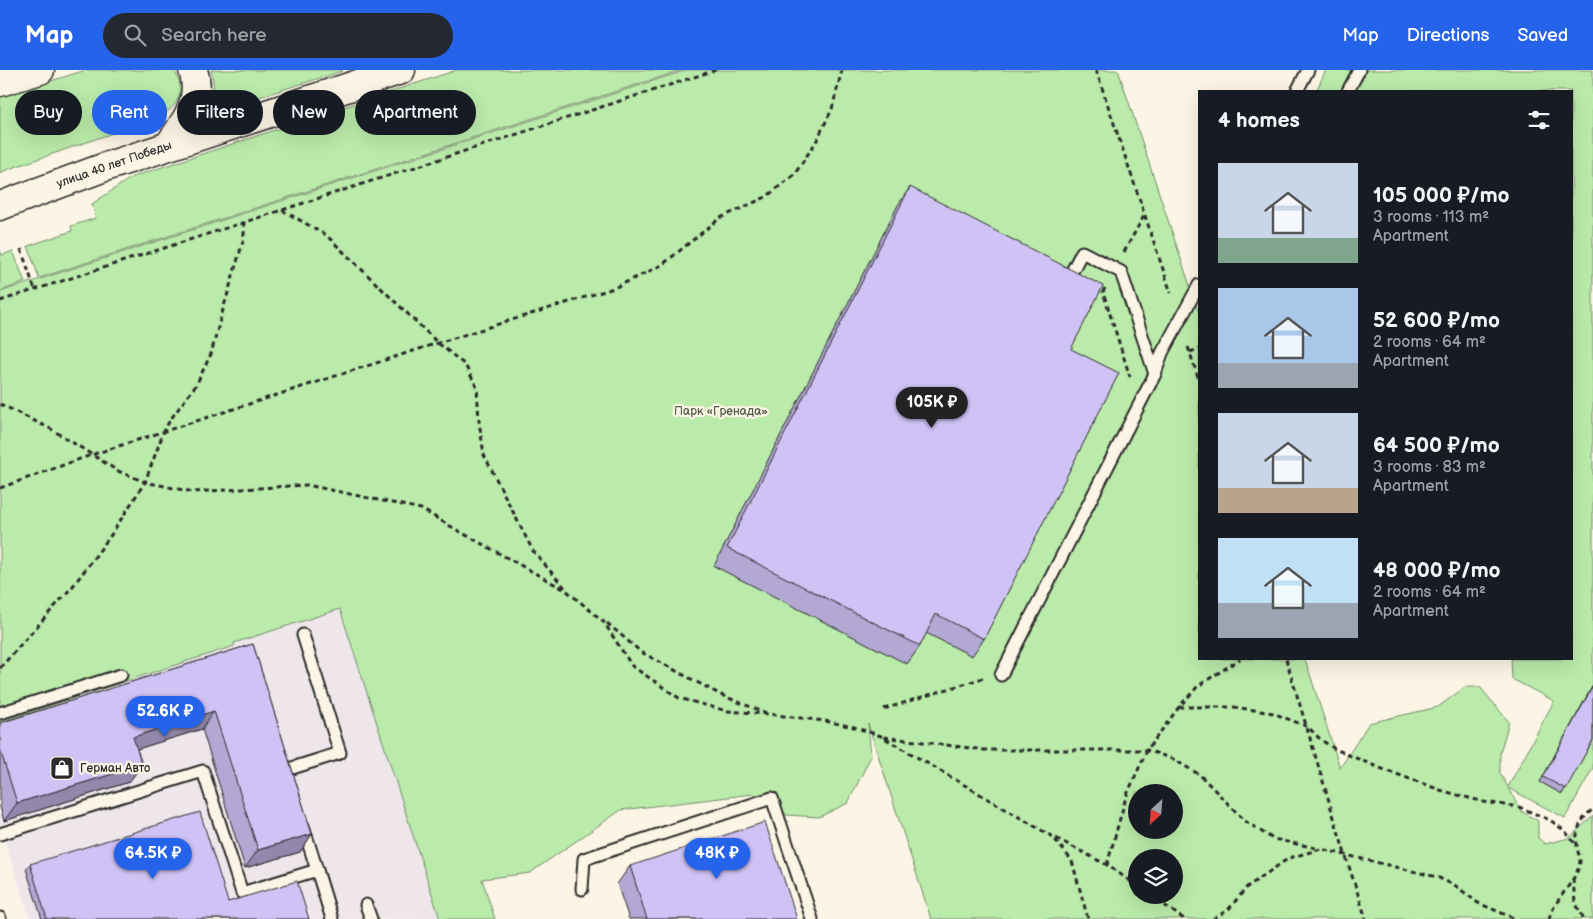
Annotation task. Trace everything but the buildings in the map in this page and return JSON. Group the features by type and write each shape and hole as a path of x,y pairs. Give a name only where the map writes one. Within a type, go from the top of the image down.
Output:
{"street":[{"path":"0,82 40,70"},
{"path":"169,145 182,126 197,93 193,70"},
{"name":"улица 40 лет Победы","path":"0,206 169,145 384,72"}],"lane":[{"path":"1298,90 1308,70"},
{"path":"1349,90 1359,70"},
{"path":"1066,284 1082,252 1121,272 1155,374"},
{"path":"1001,675 1155,374 1162,353 1198,287"},
{"path":"286,770 340,753 303,635"},
{"path":"0,713 121,675"},
{"path":"0,834 203,770 242,893 317,870"},
{"path":"582,889 584,859 772,798 812,919"},
{"path":"300,815 332,919"},
{"path":"366,905 371,919"}],"path":[{"path":"0,301 716,70"},
{"path":"0,488 164,431 614,288 662,266 720,218 766,197 794,175 816,142 832,109 842,70"},
{"path":"1096,70 1198,377"},
{"path":"281,210 326,235 438,343 465,365 477,387 484,455 532,551 567,591 641,652 720,696 768,714"},
{"path":"1131,379 1103,292 1145,214"},
{"path":"0,668 74,586 111,535 145,482 164,431 196,385 212,354 244,238 244,222"},
{"path":"21,249 35,290"},
{"path":"1190,352 1198,349"},
{"path":"0,404 51,430 118,471 145,482 193,492 307,485 421,509 567,591"},
{"path":"603,621 632,666 679,698 727,711 825,721 854,727 881,736 985,750 1147,750 1173,759 1200,775 1245,821 1272,839 1345,854 1437,877 1456,886 1478,903 1516,919"},
{"path":"1107,865 1126,797 1147,750 1179,707 1198,686 1238,660"},
{"path":"1286,660 1366,919"},
{"path":"884,709 986,677"},
{"path":"1179,707 1234,707 1273,713 1308,727 1321,740 1335,749 1377,767 1443,791 1484,802 1519,807 1550,820 1565,831 1576,845"},
{"path":"881,736 1053,837 1107,865 1128,879"},
{"path":"1549,919 1562,894 1574,879 1580,861 1576,845 1578,827 1585,815 1593,809"},
{"path":"1053,837 1072,861 1088,919"},
{"path":"1213,919 1228,910 1247,887 1289,858 1321,849"},
{"path":"1574,879 1575,902 1584,919"},
{"path":"1163,904 1184,919"}],"shaded area":[{"path":"340,608 440,919 30,919 0,825 0,722 234,646 233,643"}],"green space":[{"path":"86,70 174,70 180,84 180,90 177,90 177,101 167,112 167,90 92,90 92,135 107,135 0,173 0,97 15,92 15,135 82,135 82,90 22,90"},
{"path":"211,70 343,71 281,90 273,90 273,93 263,96 263,90 213,90"},
{"path":"457,70 682,70 39,278 28,246 72,231 71,226 96,218 92,204 132,177 273,131 273,135 345,135 345,107 355,104 355,135 476,135 476,90 396,90"},
{"name":"Парк «Гренада»","path":"687,70 1118,70 1198,310 1198,660 1305,660 1340,768 1369,723 1438,707 1465,687 1480,687 1509,722 1500,753 1500,773 1508,787 1554,701 1512,679 1511,660 1573,660 1573,90 1316,90 1326,70 1593,70 1593,768 1565,818 1508,788 1521,811 1538,821 1538,838 1545,844 1569,838 1593,816 1593,919 931,919 868,724 871,756 848,803 819,817 786,815 774,798 753,794 621,810 530,873 482,879 495,919 440,919 340,609 234,643 234,646 0,722 0,292"},
{"path":"0,250 2,255 13,251 25,282 0,291"}],"place":[{"name":"Герман Авто","path":"62,768"}]}
